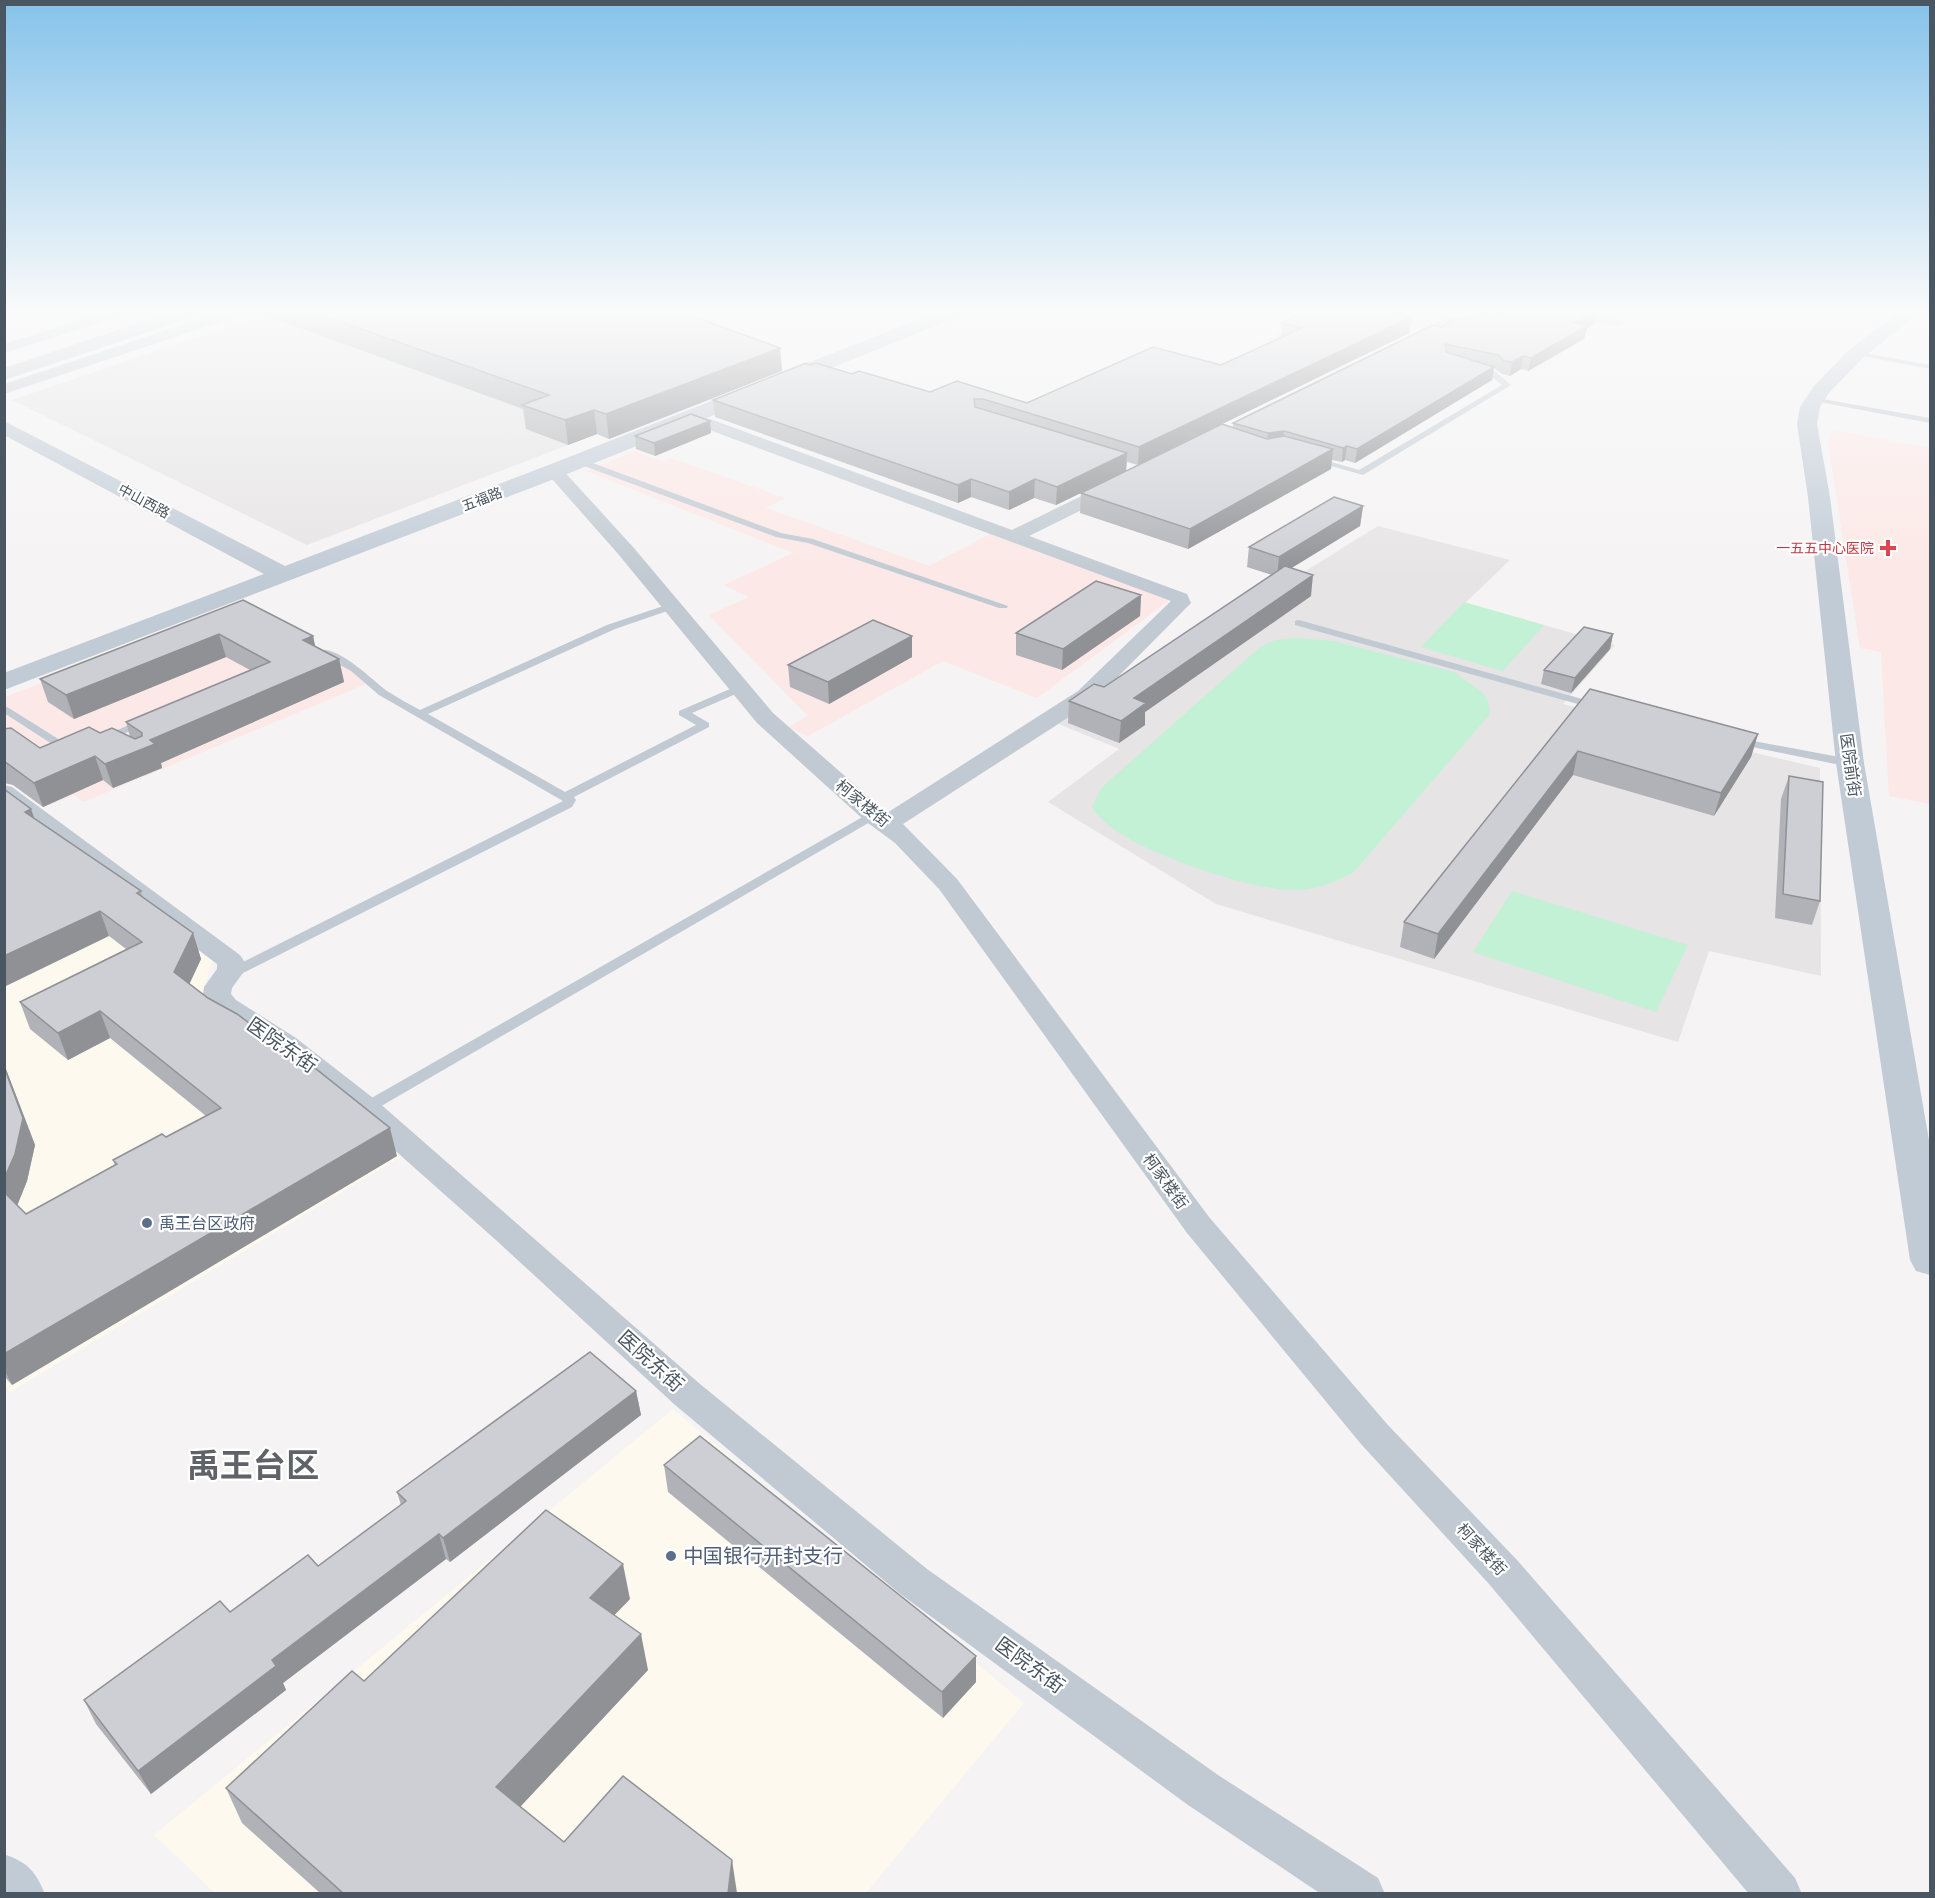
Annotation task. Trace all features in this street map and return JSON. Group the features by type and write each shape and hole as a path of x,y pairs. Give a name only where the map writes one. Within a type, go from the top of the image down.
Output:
{"street":[{"name":"五福路","path":"4,682 230,601 284,575 735,400"},
{"name":"医院前街","path":"1814,400 1807,424 1809,446 1819,497 1850,763 1930,1260"},
{"path":"691,417 1180,598 1181,603 1086,696 880,819"},
{"name":"中山西路","path":"4,427 284,575"},
{"name":"柯家楼街","path":"566,466 672,606 765,718 915,848 948,884 1198,1225 1374,1434 1503,1572 1779,1893"},
{"path":"1012,537 1125,481"},
{"path":"4,792 230,961 231,970 227,975"},
{"name":"医院东街","path":"227,975 218,987 217,995 226,1006 286,1045 366,1108 687,1394 913,1581 1203,1790 1362,1893"},
{"path":"4,1881 17,1893"}],"lane":[{"path":"1304,457 1360,473 1481,400"},
{"path":"1817,400 1930,421"},
{"path":"566,466 779,535 810,541 1003,606"},
{"path":"420,714 611,627 672,606"},
{"path":"1299,623 1611,710"},
{"path":"227,975 568,804 570,800 567,796 383,693 355,669 315,647"},
{"path":"567,796 705,725 683,713 741,688"},
{"path":"4,708 56,742 69,746 111,740 158,715"},
{"path":"1723,738 1850,763"},
{"path":"366,1108 880,819"}],"shaded area":[{"path":"12,400 498,400 552,419 568,445 307,545"},
{"name":"一五五中心医院","path":"1833,430 1930,448 1930,804 1889,796 1881,652 1860,648 1828,443"},
{"path":"635,451 663,461 671,458 785,498 766,508 929,566 994,532 1171,599 1037,698 943,661 808,736 788,727 808,716 709,615 749,597 724,585 793,553 586,471"},
{"path":"1378,526 1510,560 1465,603 1615,645 1563,704 1678,735 1820,768 1821,976 1709,951 1678,1042 1216,904 1048,802 1119,749 1059,724"},
{"path":"235,609 350,670 366,684 83,802 74,795 50,805 5,773 5,697"},
{"name":"禹王台区政府","path":"5,804 214,955 202,995 402,1156 10,1392 5,1385"},
{"name":"中国银行开封支行","path":"673,1409 1024,1703 866,1893 215,1893 154,1835"}],"green space":[{"path":"1464,602 1544,625 1503,671 1421,647"},
{"path":"1296,638 1334,641 1454,672 1483,693 1488,701 1490,714 1353,873 1325,885 1303,890 1256,885 1209,872 1163,855 1121,834 1099,816 1092,807 1101,788 1259,648 1275,640"},
{"path":"1512,891 1688,945 1656,1012 1473,952"}],"building":[{"path":"537,400 644,400 606,414 594,410 565,420 522,405"},
{"path":"713,400 974,400 975,407 1127,453 1057,487 1035,479 1009,492 971,479 958,485"},
{"path":"985,400 1016,400 1027,403 1035,400 1239,400 1139,447"},
{"path":"1281,400 1440,400 1357,449 1347,446 1343,448 1284,431 1268,433 1233,423"},
{"path":"691,414 710,421 654,443 635,436"},
{"path":"1222,424 1267,439 1284,436 1333,449 1190,529 1081,493"},
{"path":"1334,497 1363,506 1279,557 1249,547"},
{"path":"1285,566 1313,575 1134,698 1146,703 1121,721 1069,701 1094,684 1104,687"},
{"path":"1096,581 1141,595 1063,649 1016,633"},
{"path":"243,600 313,636 303,640 339,659 150,740 155,744 105,764 95,756 34,783 4,761 4,729 11,728 40,748 89,727 100,733 112,728 135,739 142,736 142,733 126,722 270,662 219,634 66,695 40,679"},
{"path":"873,620 912,636 828,682 788,665"},
{"path":"1584,627 1613,634 1575,678 1544,670"},
{"path":"1590,689 1758,734 1721,793 1578,751 1438,934 1404,922"},
{"path":"1789,776 1823,782 1820,901 1783,894"},
{"path":"4,789 31,809 25,812 141,891 137,893 193,933 174,972 208,998 237,1014 287,1051 291,1049 390,1128 4,1354 4,1192 26,1214 117,1164 113,1160 162,1134 166,1137 221,1108 100,1011 58,1033 20,1002 142,942 100,911 4,956"},
{"path":"4,1067 23,1118 15,1154 4,1179"},
{"path":"590,1352 636,1391 443,1538 439,1534 272,1660 276,1666 138,1771 84,1700 220,1601 230,1612 308,1555 318,1566 406,1501 397,1492"},
{"path":"700,1436 976,1656 942,1692 664,1465"},
{"path":"546,1510 623,1564 590,1598 641,1634 496,1787 564,1842 623,1776 732,1860 728,1893 343,1893 226,1788 352,1671 364,1681"}],"place":[{"name":"一五五中心医院","path":"1888,548"},
{"name":"禹王台区政府","path":"147,1223"},
{"name":"中国银行开封支行","path":"671,1556"}],"district":[{"name":"禹王台区","path":"253,1465"}]}
